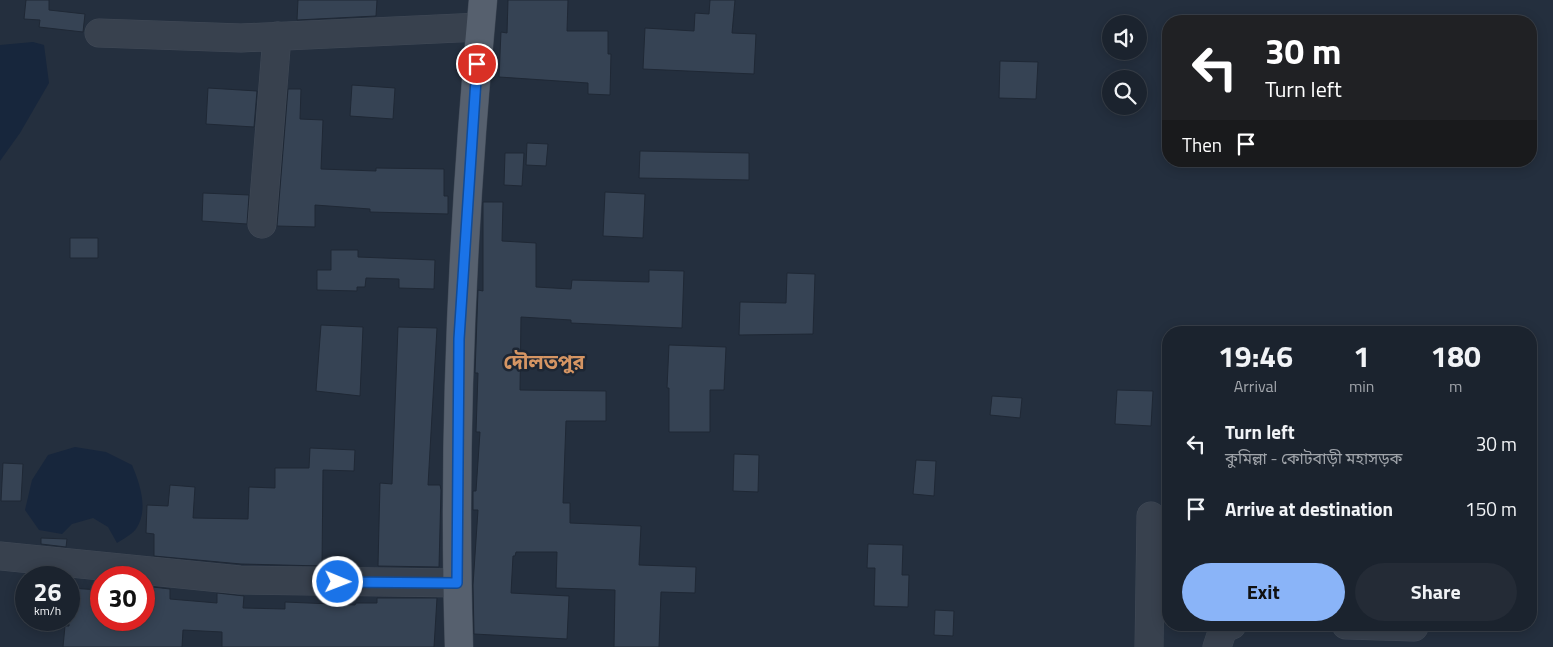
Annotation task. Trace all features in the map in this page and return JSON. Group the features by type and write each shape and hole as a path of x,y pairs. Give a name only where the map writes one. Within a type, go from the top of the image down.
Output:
{"main road":[{"path":"459,647 457,583 459,339 472,118 483,0"}],"street":[{"path":"99,33 241,38 480,27"},
{"path":"262,224 277,36"},
{"path":"1149,647 1151,516"},
{"path":"0,556 240,580 457,583"},
{"path":"1217,647 1222,631"}],"water":[{"path":"33,42 44,45 49,83 20,133 0,161 0,45"},
{"path":"75,447 106,452 132,465 142,497 142,514 136,529 117,543 108,527 93,518 72,524 62,534 39,530 25,510 32,480 48,455"}],"building":[{"path":"26,0 49,0 49,10 85,14 83,32 39,27 40,20 24,19"},
{"path":"298,0 377,0 376,16 297,20"},
{"path":"508,0 568,0 567,31 608,31 608,54 611,54 610,95 588,94 588,83 499,77 501,32 507,33"},
{"path":"710,0 735,0 732,33 756,34 754,74 643,69 645,28 694,31 695,13 709,14"},
{"path":"1000,61 1038,62 1036,99 999,98"},
{"path":"352,85 395,88 393,119 350,116"},
{"path":"208,88 257,91 254,127 206,124"},
{"path":"288,89 301,89 300,119 323,120 321,169 376,171 376,168 444,169 444,196 448,196 448,214 370,212 370,209 315,205 315,227 277,226"},
{"path":"527,143 548,144 546,166 526,165"},
{"path":"640,151 749,153 749,180 639,178"},
{"path":"505,153 524,153 522,186 504,185"},
{"path":"605,192 645,194 643,238 603,236"},
{"path":"203,193 249,195 247,224 202,221"},
{"path":"483,202 503,202 502,241 536,243 536,287 571,289 572,280 649,282 649,270 684,271 682,328 571,323 571,320 521,317 520,390 606,391 606,421 566,421 563,503 570,503 570,523 641,526 639,565 696,567 695,593 661,592 659,647 614,647 615,590 556,588 557,552 516,552 515,556 513,556 511,593 569,596 567,639 474,634 473,585 478,510 473,510 473,491 476,491 480,432 476,432 478,373 475,373 478,290 483,291"},
{"path":"70,238 98,238 98,258 70,258"},
{"path":"331,250 358,250 358,257 435,260 434,289 399,288 399,279 366,278 365,287 357,287 357,291 317,290 317,270 331,270"},
{"path":"787,273 815,274 813,334 739,335 740,302 786,303"},
{"path":"321,325 363,327 360,396 316,391"},
{"path":"398,327 437,328 428,485 440,485 441,490 439,567 378,566 380,483 392,484"},
{"path":"669,345 726,347 724,390 710,390 710,432 669,432 669,388 667,388"},
{"path":"1117,390 1153,391 1151,426 1115,424"},
{"path":"992,396 1022,398 1020,418 990,415"},
{"path":"310,448 355,450 354,471 323,470 322,566 241,564 154,556 154,534 146,533 147,505 168,506 170,485 195,487 193,518 248,519 249,487 275,488 275,468 309,468"},
{"path":"734,454 759,455 758,492 733,491"},
{"path":"916,460 936,461 934,496 913,494"},
{"path":"3,463 23,464 21,501 1,501"},
{"path":"41,538 67,539 66,547 41,544"},
{"path":"868,544 903,545 902,575 909,575 908,607 874,606 875,568 867,568"},
{"path":"155,587 170,589 170,599 217,603 217,593 244,596 243,608 285,609 285,602 355,605 356,603 377,603 377,598 437,598 434,647 222,647 222,632 183,630 182,647 63,647 65,631 80,631 80,589 90,589 90,631 155,631"},
{"path":"935,610 954,611 953,636 934,635"}],"district":[{"name":"দৌলতপুর","path":"544,361"}],"route":[{"path":"338,582 457,583 459,339 477,64"}]}
